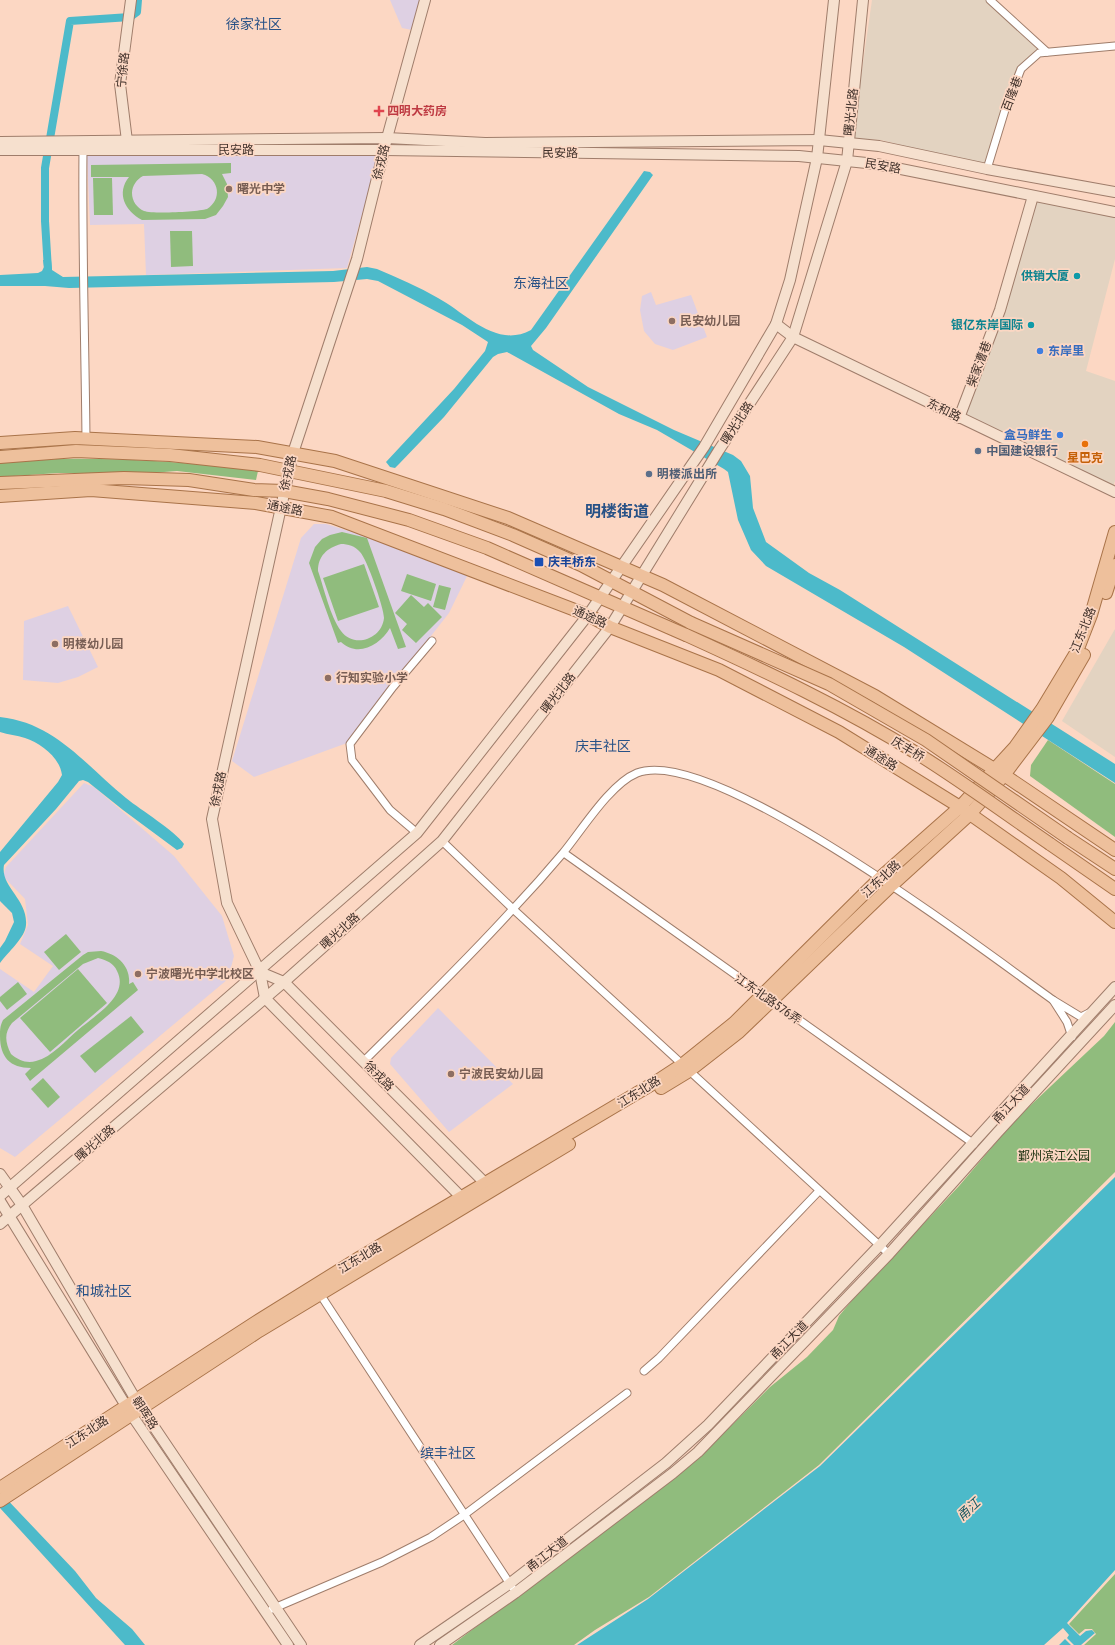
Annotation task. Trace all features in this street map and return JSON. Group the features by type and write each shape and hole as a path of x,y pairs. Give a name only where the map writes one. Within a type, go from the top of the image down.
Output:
{"main road":[{"name":"宁徐路","path":"127,141 120,84 128,33 131,0"},
{"name":"徐戎路","path":"265,998 260,972 228,903 212,819 288,472 357,259 387,138 425,0"},
{"name":"曙光北路","path":"0,1196 260,972 416,833 588,615 704,447 776,324 790,280 817,158 834,0"},
{"name":"曙光北路","path":"0,1224 284,982 442,841 610,627 707,469 793,336 847,161 863,0"},
{"name":"民安路","path":"0,142 33,146 65,146 127,141 387,138 485,143 819,140 879,146 987,169 1115,192"},
{"name":"民安路","path":"0,150 33,146"},
{"name":"民安路","path":"65,146 82,150 384,150 792,156 876,164 1115,212"},
{"name":"柴家漕巷","path":"959,418 1000,310 1033,196"},
{"name":"东和路","path":"776,324 793,336 959,418 1115,492"},
{"path":"0,443 86,438 257,447 335,460 508,518 621,566 663,586 875,696 1000,773 1115,850"},
{"path":"0,457 76,451 170,455 260,465 288,472 328,478 386,491 444,509 513,535 581,565 631,592"},
{"name":"通途路","path":"0,483 124,478 189,480 254,490 284,491 328,499 409,520 487,548 623,606 686,635"},
{"name":"通途路","path":"0,496 91,490 256,503 332,517 588,615 610,627 719,670 839,732 965,810 1061,878 1115,922"},
{"name":"江东北路","path":"1045,713 1076,651 1091,615 1115,532"},
{"name":"江东北路","path":"0,1500 5,1491 317,1290 686,1068 734,1023 768,998 892,885 1000,773 1045,713 1084,654 1115,565"},
{"name":"庆丰桥","path":"631,592 691,623 836,688 926,740 1115,869"},
{"name":"庆丰桥","path":"686,635 790,682 853,716 918,754 1115,889"},
{"name":"江东北路","path":"768,998 881,877 965,810"},
{"name":"徐戎路","path":"260,972 284,982 489,1187"},
{"name":"甬江大道","path":"420,1645 509,1584 666,1463 696,1436 880,1245 1072,1037 1115,987"},
{"path":"265,998 465,1202"},
{"name":"甬江大道","path":"440,1645 515,1593 673,1473 698,1452 889,1254 996,1133 1115,1005"},
{"name":"朝晖路","path":"0,1174 22,1205 134,1407"},
{"name":"朝晖路","path":"0,1201 134,1407 271,1610 301,1645"},
{"name":"朝晖路","path":"271,1610 288,1645"}],"street":[{"path":"990,0 1047,52"},
{"name":"百隆巷","path":"987,169 1005,110 1021,69 1039,53 1115,46"},
{"path":"82,150 82,268 85,293 86,438"},
{"path":"416,833 390,810 352,760 350,744 393,687 432,641"},
{"path":"364,1061 476,949 513,909 564,853 614,789 640,771 667,770 694,776 760,805 881,877 1053,1000 1081,1017 1096,1009"},
{"path":"442,841 513,909 889,1254"},
{"name":"江东北路576弄","path":"564,853 974,1144"},
{"path":"1053,1000 1067,1022 1072,1037"},
{"path":"644,1372 819,1191"},
{"path":"317,1290 515,1593"},
{"path":"271,1610 406,1550 464,1515 627,1393"}],"shaded area":[{"path":"390,0 420,0 412,30 402,28"},
{"path":"872,0 989,0 1042,48 1018,67 984,166 881,140 852,139"},
{"name":"曙光中学","path":"379,154 347,268 146,275 144,224 90,225 87,155"},
{"name":"东岸里","path":"1035,199 1115,216 1115,259 1086,371 1115,381 1115,481 1113,487 962,415"},
{"name":"民安幼儿园","path":"651,292 656,305 691,295 707,337 673,350 655,344 644,331 640,310 642,296"},
{"name":"行知实验小学","path":"314,524 326,524 398,546 469,572 449,613 347,743 254,777 232,761 301,538"},
{"name":"明楼幼儿园","path":"68,606 98,667 78,677 58,683 23,680 24,621"},
{"path":"1115,629 1115,757 1062,721"},
{"name":"宁波曙光中学北校区","path":"84,783 94,787 174,856 222,916 234,956 228,979 15,1157 0,1148 0,969 34,992 53,966 20,944 28,925 25,899 3,876 6,867"},
{"name":"宁波民安幼儿园","path":"438,1008 513,1084 449,1132 390,1064 391,1058"}],"green space":[{"path":"231,163 231,173 222,174 227,184 228,197 216,215 205,219 142,220 131,212 124,201 123,189 129,177 91,177 91,165","holes":["202,174 208,177 215,185 217,195 212,205 207,209 175,212 149,212 139,208 133,199 132,190 134,185 143,176"]},
{"path":"93,178 112,178 113,215 94,215"},
{"path":"170,231 192,231 193,266 171,267"},
{"path":"57,459 158,461 258,471 256,480 177,471 151,473 58,473 0,477 0,463"},
{"path":"342,532 367,538 406,647 398,649 390,628 381,640 368,647 354,649 341,642 338,643 309,563 315,547 322,539","holes":["344,544 356,548 363,556 375,584 381,604 384,618 382,625 373,636 367,639 353,640 341,631 330,610 318,571 318,566 324,553 332,548"]},
{"path":"364,564 379,607 338,621 323,578"},
{"path":"407,574 436,584 431,601 401,591"},
{"path":"439,585 451,588 445,610 433,607"},
{"path":"411,595 424,607 428,603 442,617 416,643 402,630 407,624 395,613"},
{"path":"1048,740 1115,784 1115,837 1030,776 1031,765"},
{"path":"66,934 81,952 59,970 44,952"},
{"path":"101,951 117,958 122,962 128,972 129,984 133,982 138,990 30,1081 25,1074 31,1068 17,1066 8,1060 4,1055 0,1043 0,1030 2,1022 88,952","holes":["98,958 109,962 114,966 120,980 119,989 115,997 108,1005 48,1056 33,1062 26,1062 11,1054 6,1038 9,1027 12,1023 83,964"]},
{"path":"78,969 107,1003 50,1052 20,1018"},
{"path":"18,982 27,994 7,1010 0,1001 0,997"},
{"path":"131,1016 144,1032 95,1073 80,1056"},
{"name":"鄞州滨江公园","path":"1115,1022 1115,1172 819,1465 649,1597 595,1630 574,1645 452,1645 699,1458 770,1387 807,1357 833,1330 839,1316 853,1299 959,1186 1015,1120 1104,1036"},
{"path":"43,1078 60,1097 48,1108 31,1089"},
{"path":"1115,1574 1115,1645 1084,1645 1096,1634 1092,1629 1085,1629 1079,1634 1069,1624"}],"water":[{"path":"644,171 650,172 653,175 546,328 531,346 533,350 588,387 674,430 733,455 741,461 750,476 753,508 766,542 809,573 840,590 1115,764 1115,783 904,647 766,566 751,550 738,520 728,472 724,469 657,430 619,414 507,352 493,357 444,417 395,468 390,467 386,462 454,389 485,351 488,342 462,325 378,281 367,279 334,282 69,288 45,286 0,286 0,275 38,273 42,271 44,267 43,260 51,260 52,270 63,277 333,271 367,267 377,269 423,290 449,304 482,327 506,335 518,335 531,330"},
{"path":"0,717 20,721 38,728 54,737 83,760 111,786 173,833 184,844 182,848 177,850 88,782 83,780 79,781 56,809 4,865 6,880 23,908 26,925 23,935 0,963 0,948 14,922 12,913 0,901 0,852 58,782 62,775 58,763 54,757 43,747 31,740 0,732"},
{"name":"甬江","path":"1115,1177 1115,1570 1067,1623 1080,1636 1086,1631 1092,1630 1095,1633 1081,1645 577,1645 648,1599 820,1466"},
{"path":"0,1492 75,1571 96,1598 132,1629 145,1645 125,1645 0,1508"}],"pier":[{"path":"1063,1628 1069,1635 1067,1638 1074,1645 1071,1645 1065,1639 1059,1645 1044,1645"}],"waterway":[{"path":"48,270 45,221 45,168 70,21 130,17 137,12 138,0"}],"place":[{"name":"四明大药房","path":"379,111"},
{"name":"曙光中学","path":"229,189"},
{"name":"供销大厦","path":"1077,276"},
{"name":"民安幼儿园","path":"672,321"},
{"name":"银亿东岸国际","path":"1031,325"},
{"name":"东岸里","path":"1040,351"},
{"name":"盒马鲜生","path":"1060,435"},
{"name":"星巴克","path":"1085,444"},
{"name":"中国建设银行","path":"978,451"},
{"name":"明楼派出所","path":"649,474"},
{"name":"庆丰桥东","path":"539,562"},
{"name":"明楼幼儿园","path":"55,644"},
{"name":"行知实验小学","path":"328,678"},
{"name":"宁波曙光中学北校区","path":"138,974"},
{"name":"宁波民安幼儿园","path":"451,1074"}],"district":[{"name":"徐家社区","path":"254,24"},
{"name":"东海社区","path":"541,283"},
{"name":"明楼街道","path":"617,511"},
{"name":"庆丰社区","path":"603,746"},
{"name":"和城社区","path":"104,1291"},
{"name":"缤丰社区","path":"448,1453"}]}
